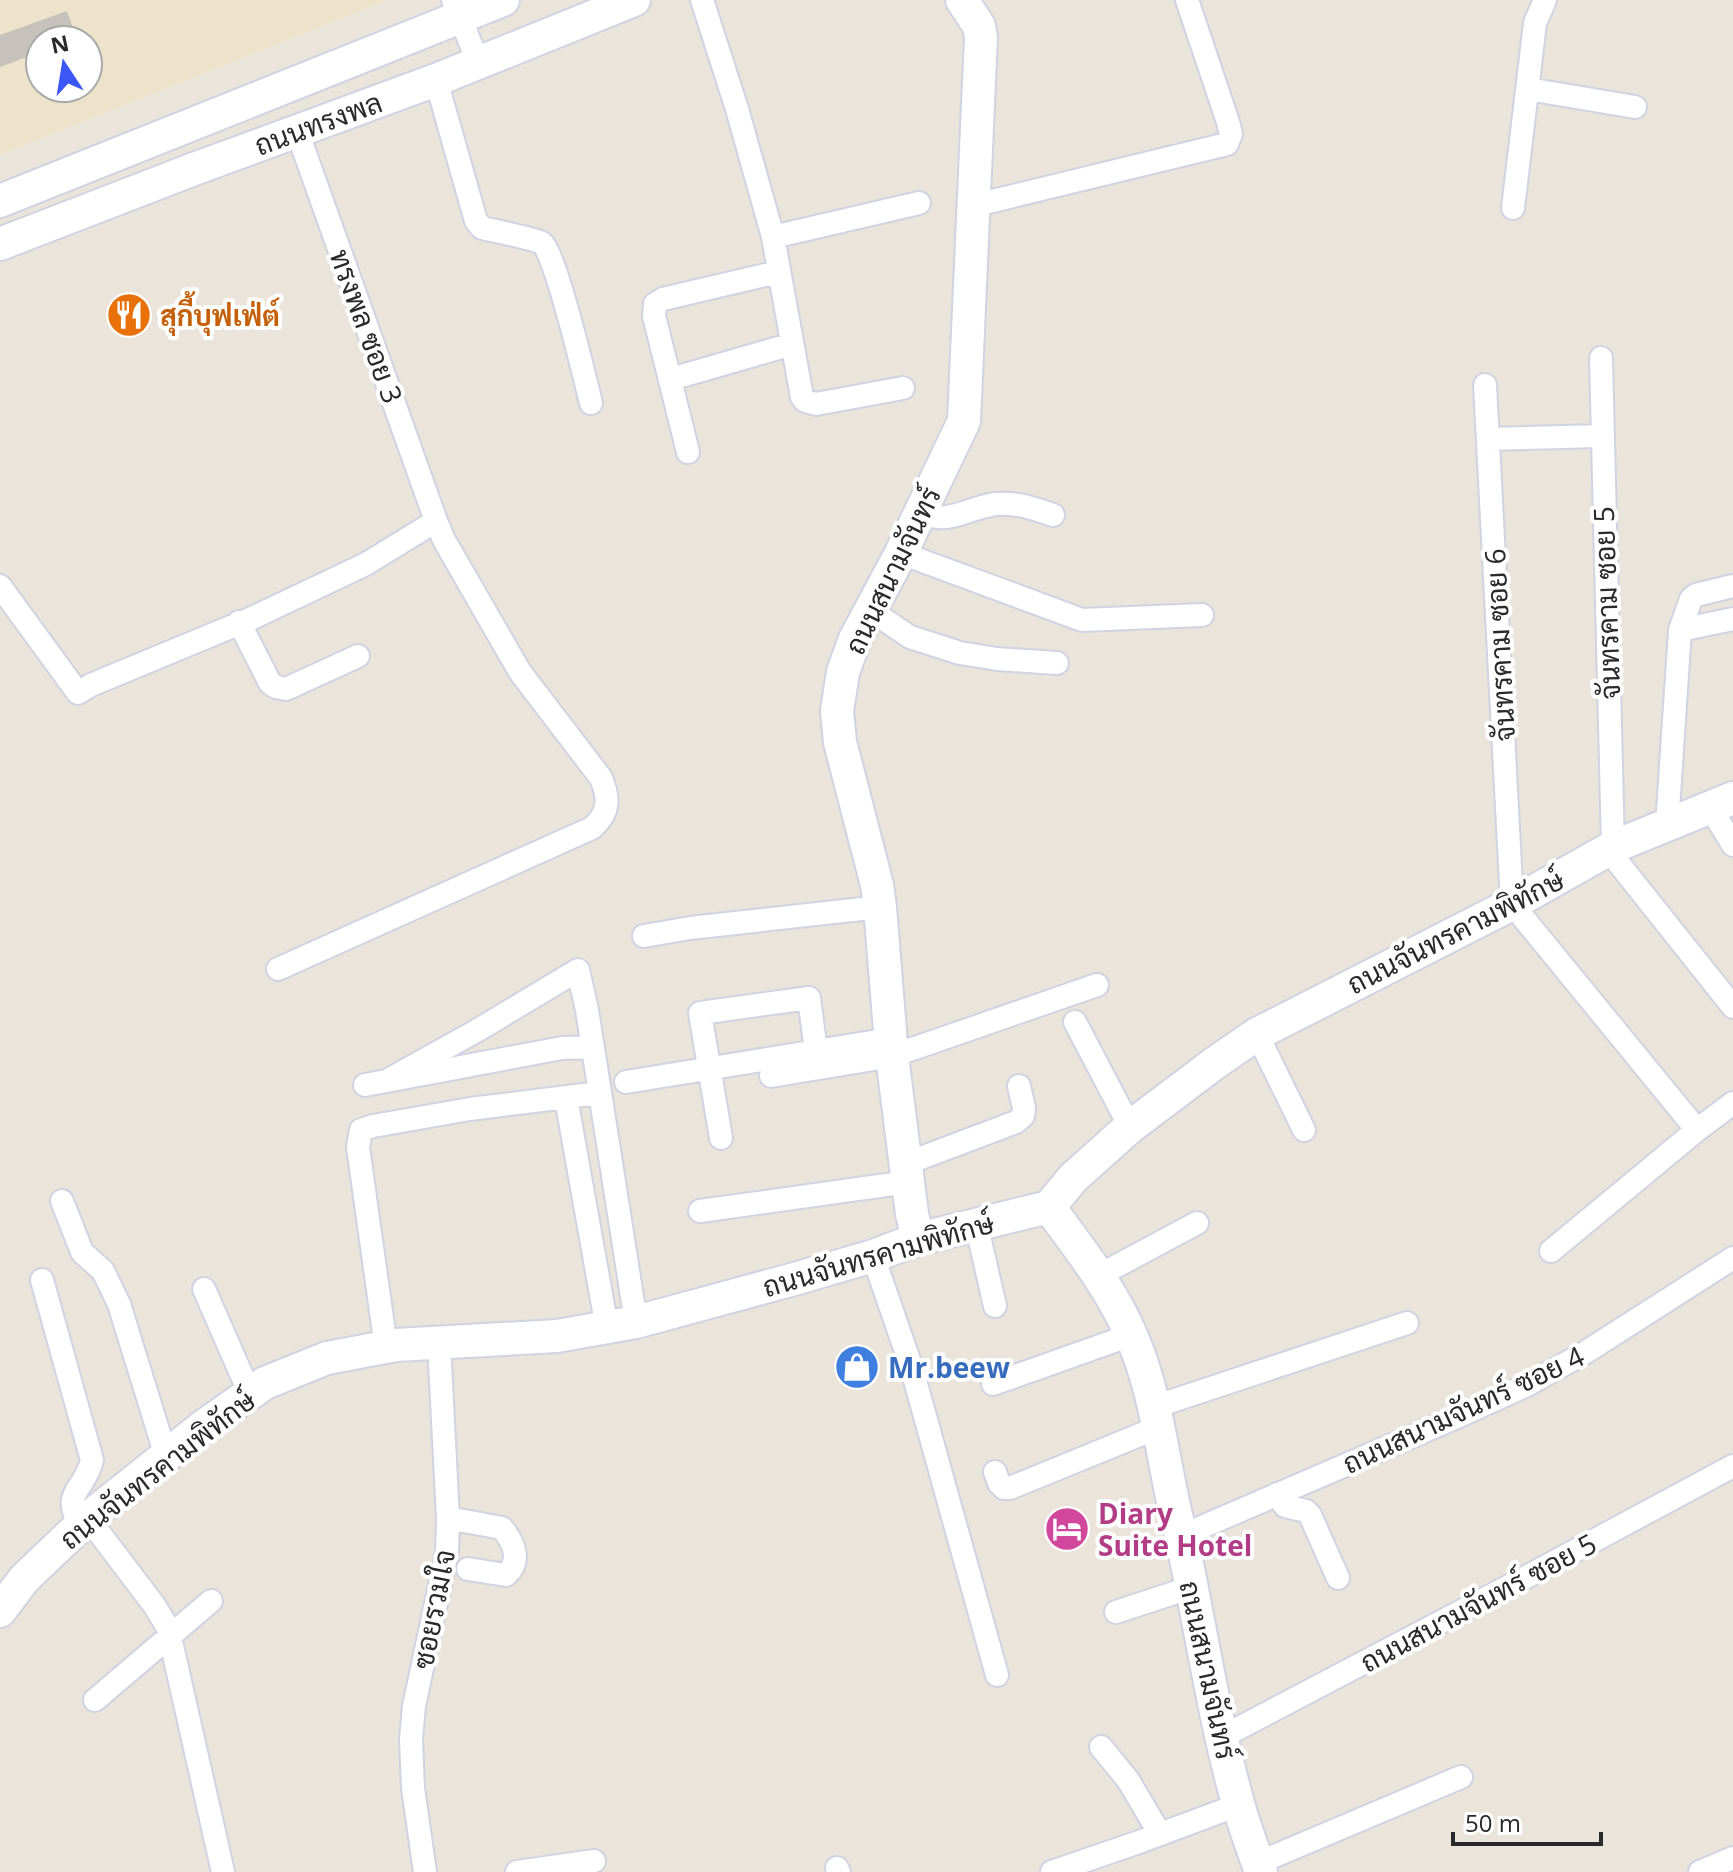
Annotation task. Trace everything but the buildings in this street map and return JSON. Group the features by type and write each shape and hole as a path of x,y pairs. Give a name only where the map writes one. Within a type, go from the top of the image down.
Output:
{"street":[{"name":"ถนนทรงพล","path":"0,244 436,80 634,0"},
{"path":"702,0 773,237 802,397 816,404 903,388"},
{"name":"ถนนสนามจันทร์","path":"918,1239 906,1173 891,1047 877,885 840,742 837,711 843,672 855,639 901,553 964,421 981,37 979,26 962,0"},
{"path":"972,206 1227,144 1231,134 1228,122 1187,0"},
{"path":"1513,208 1535,23 1545,0"},
{"name":"ถนนทรงพล","path":"0,201 477,5"},
{"path":"477,5 478,62"},
{"path":"436,80 476,221 482,228 539,242 547,249 559,282 591,403"},
{"path":"1528,89 1635,107"},
{"name":"ทรงพล ซอย 3","path":"278,969 592,828 602,819 607,806 601,778 520,672 444,540 297,131"},
{"path":"773,237 919,203"},
{"path":"688,452 654,309 659,301 778,272"},
{"path":"671,379 792,344"},
{"name":"จันทรคาม ซอย 5","path":"1601,358 1610,849"},
{"name":"จันทรคาม ซอย 6","path":"1485,385 1512,904"},
{"path":"1488,439 1601,436"},
{"path":"920,513 946,518 995,504 1012,504 1053,515"},
{"path":"0,586 78,693 250,619 366,564 436,521"},
{"path":"901,553 1082,620 1202,615"},
{"path":"1667,825 1680,630 1691,599 1733,586"},
{"path":"870,610 910,637 960,653 1057,663"},
{"path":"1680,630 1733,619"},
{"path":"239,622 270,683 276,687 286,689 358,656"},
{"path":"1721,802 1733,845"},
{"name":"ถนนจันทรคามพิทักษ์","path":"0,1611 24,1579 84,1522 205,1425 265,1383 327,1358 386,1347 557,1336 622,1325 798,1278 918,1239 1049,1207 1073,1178 1130,1127 1257,1034 1512,904 1610,849 1721,802"},
{"path":"1610,849 1733,1007"},
{"path":"1512,904 1697,1130"},
{"path":"644,936 880,907"},
{"path":"388,1080 578,970 599,1093 622,1325"},
{"path":"771,1076 891,1047 1097,985"},
{"path":"721,1138 700,1013 809,998 816,1051"},
{"path":"1075,1022 1130,1127"},
{"path":"1257,1034 1304,1130"},
{"path":"365,1085 562,1048 593,1047"},
{"path":"626,1082 816,1051 891,1047"},
{"path":"700,1211 906,1173 1016,1122 1023,1116 1024,1108 1019,1086"},
{"path":"386,1347 358,1147 361,1130 470,1109 599,1093"},
{"path":"566,1098 622,1325"},
{"path":"1551,1251 1733,1103"},
{"path":"62,1201 82,1252 103,1271 119,1304 166,1456"},
{"name":"ถนนสนามจันทร์","path":"1049,1207 1098,1276 1131,1335 1145,1373 1157,1417 1208,1677 1238,1805 1260,1868"},
{"path":"976,1223 995,1306"},
{"path":"1098,1276 1197,1223"},
{"path":"873,1256 911,1366 997,1675"},
{"name":"ถนนสนามจันทร์ ซอย 4","path":"1181,1536 1529,1384 1586,1352 1733,1258"},
{"path":"42,1280 92,1460 89,1473 72,1501 72,1511 154,1605 168,1628 223,1872"},
{"path":"204,1289 250,1394"},
{"path":"995,1472 999,1483 1004,1488 1010,1488 1157,1417 1407,1323"},
{"path":"993,1384 1131,1335"},
{"name":"ซอยรวมใจ","path":"425,1872 413,1788 411,1739 414,1706 447,1552 439,1344"},
{"name":"ถนนสนามจันทร์ ซอย 5","path":"1222,1737 1733,1466"},
{"path":"1277,1494 1285,1506 1306,1511 1310,1515 1338,1578"},
{"path":"448,1518 502,1528 511,1539 516,1554 514,1568 506,1575 468,1569"},
{"path":"1116,1612 1192,1587"},
{"path":"95,1700 211,1601"},
{"path":"1101,1747 1128,1780 1160,1834"},
{"path":"1260,1868 1461,1777"},
{"path":"1052,1872 1238,1805"},
{"path":"1700,1872 1733,1858"},
{"path":"517,1872 594,1861"}],"shaded area":[{"path":"0,0 387,0 0,155"}],"place":[{"name":"สุกี้บุฟเฟ่ต์","path":"129,315"},
{"name":"Mr.beew","path":"857,1367"},
{"name":"Diary Suite Hotel","path":"1067,1529"}]}
